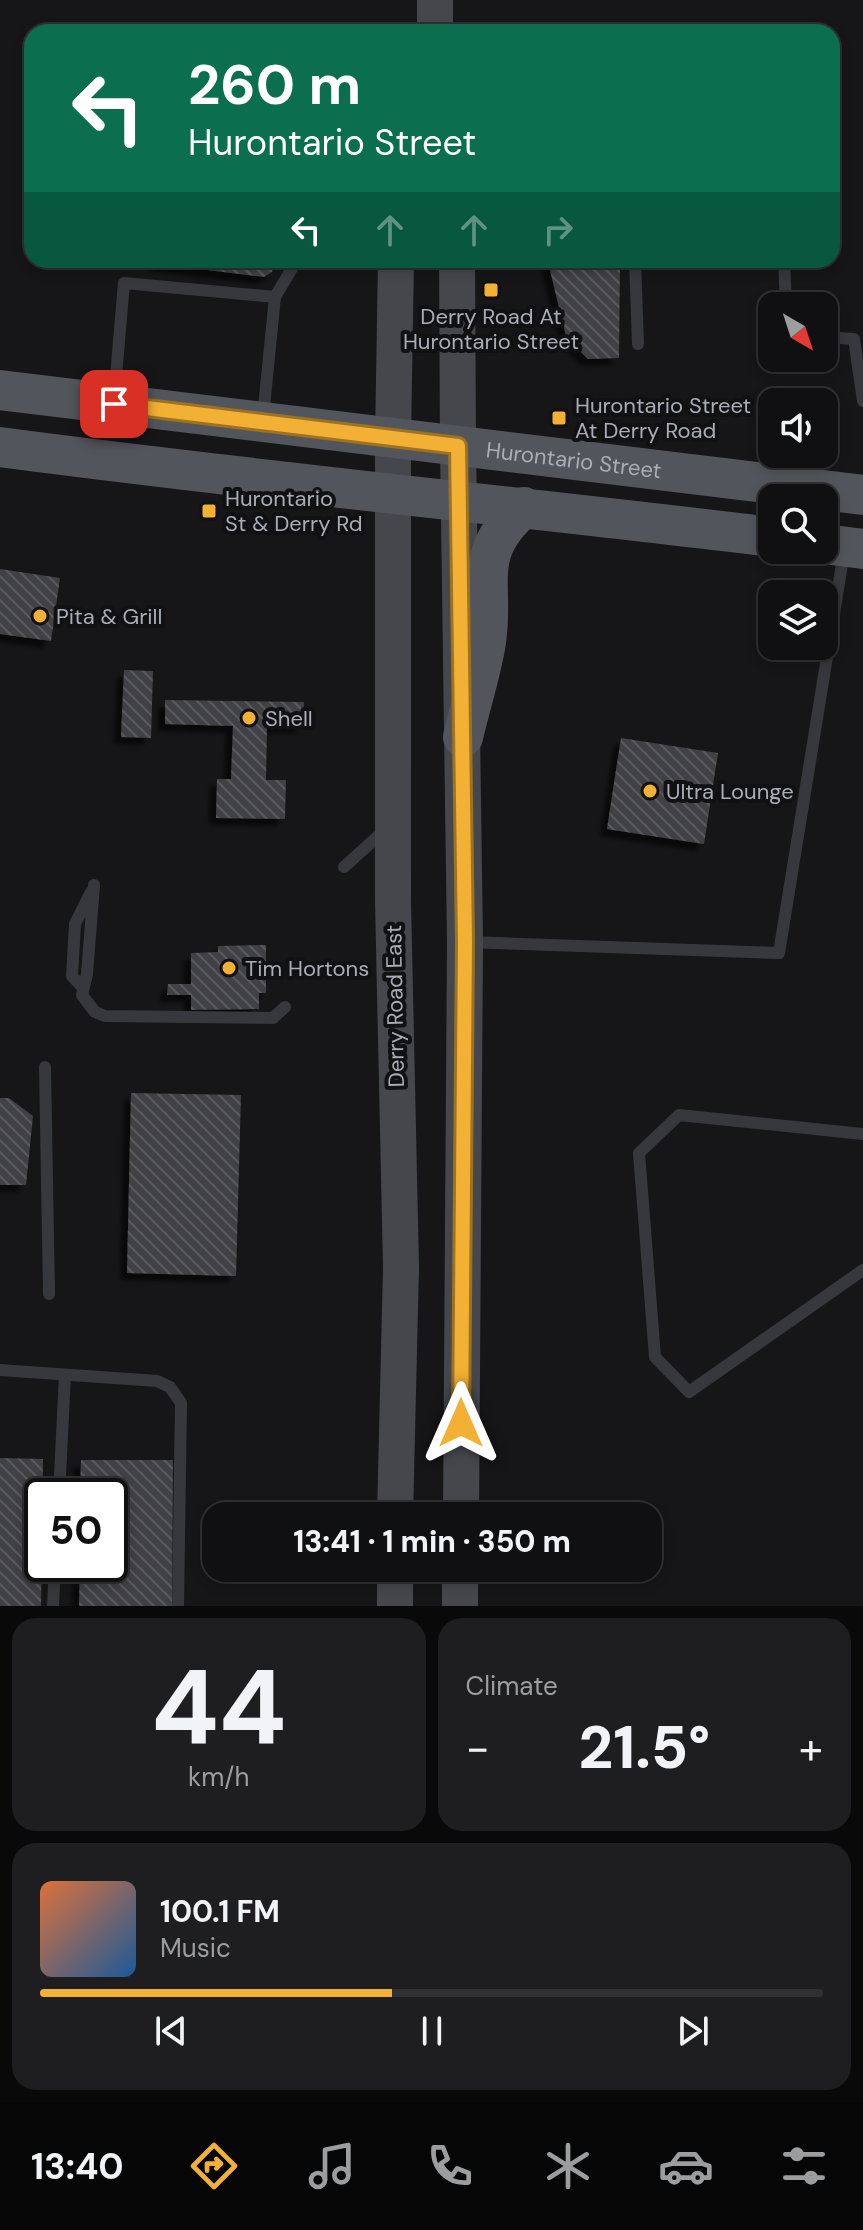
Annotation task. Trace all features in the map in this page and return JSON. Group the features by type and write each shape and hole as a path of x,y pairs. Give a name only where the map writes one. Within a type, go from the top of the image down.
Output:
{"main road":[{"path":"435,0 435,24"},
{"name":"Derry Road East","path":"395,1502 401,1267 393,820 396,268"},
{"path":"457,268 465,942 461,1502"},
{"name":"Hurontario Street","path":"0,390 863,495"},
{"path":"0,447 393,496 459,500 758,535"},
{"path":"463,737 486,640 488,558 506,523 524,507"},
{"path":"395,1582 395,1606"},
{"path":"460,1582 460,1606"}],"lane":[{"path":"262,423 275,297 292,268"},
{"path":"635,268 638,344"},
{"path":"784,268 785,292"},
{"path":"114,404 124,283 275,297"},
{"path":"838,338 854,339 863,401"},
{"path":"465,942 779,953 844,546"},
{"path":"344,867 377,839 393,820"},
{"path":"94,885 75,924 72,976 82,987 82,995 95,1012 105,1016 273,1018 285,1007"},
{"path":"45,1067 49,1294"},
{"path":"863,1134 679,1115 639,1153 655,1357 689,1392 863,1270"},
{"path":"0,1370 157,1381 170,1387 181,1403 178,1606"},
{"path":"60,1478 65,1375"},
{"path":"53,1606 54,1582"}],"building":[{"path":"191,268 273,268 264,277"},
{"path":"549,268 620,268 619,358 588,359 566,336"},
{"path":"0,569 60,578 51,641 0,634"},
{"path":"124,670 153,671 151,738 121,737"},
{"path":"165,700 304,702 303,726 267,726 266,780 286,780 285,819 216,818 217,779 231,779 233,726 165,724"},
{"path":"621,738 718,753 704,844 607,829"},
{"name":"Tim Hortons","path":"266,945 266,993 259,993 259,1009 191,1010 191,995 167,995 168,984 191,984 191,953 218,952 218,946"},
{"path":"131,1093 241,1095 236,1276 127,1273"},
{"path":"0,1098 9,1098 33,1116 26,1185 0,1185"},
{"path":"0,1458 43,1459 43,1478 24,1478 24,1582 41,1582 41,1606 0,1606"},
{"path":"81,1460 173,1460 172,1606 79,1606 80,1582 128,1582 128,1478 80,1478"}],"place":[{"name":"Derry Road At Hurontario Street","path":"491,290"},
{"name":"Hurontario Street At Derry Road","path":"559,418"},
{"name":"Hurontario St & Derry Rd","path":"209,511"},
{"name":"Pita & Grill","path":"40,616"},
{"name":"Shell","path":"249,718"},
{"name":"Ultra Lounge","path":"650,791"},
{"name":"Tim Hortons","path":"229,968"}],"route":[{"path":"114,404 458,446 465,942 461,1423"}]}
